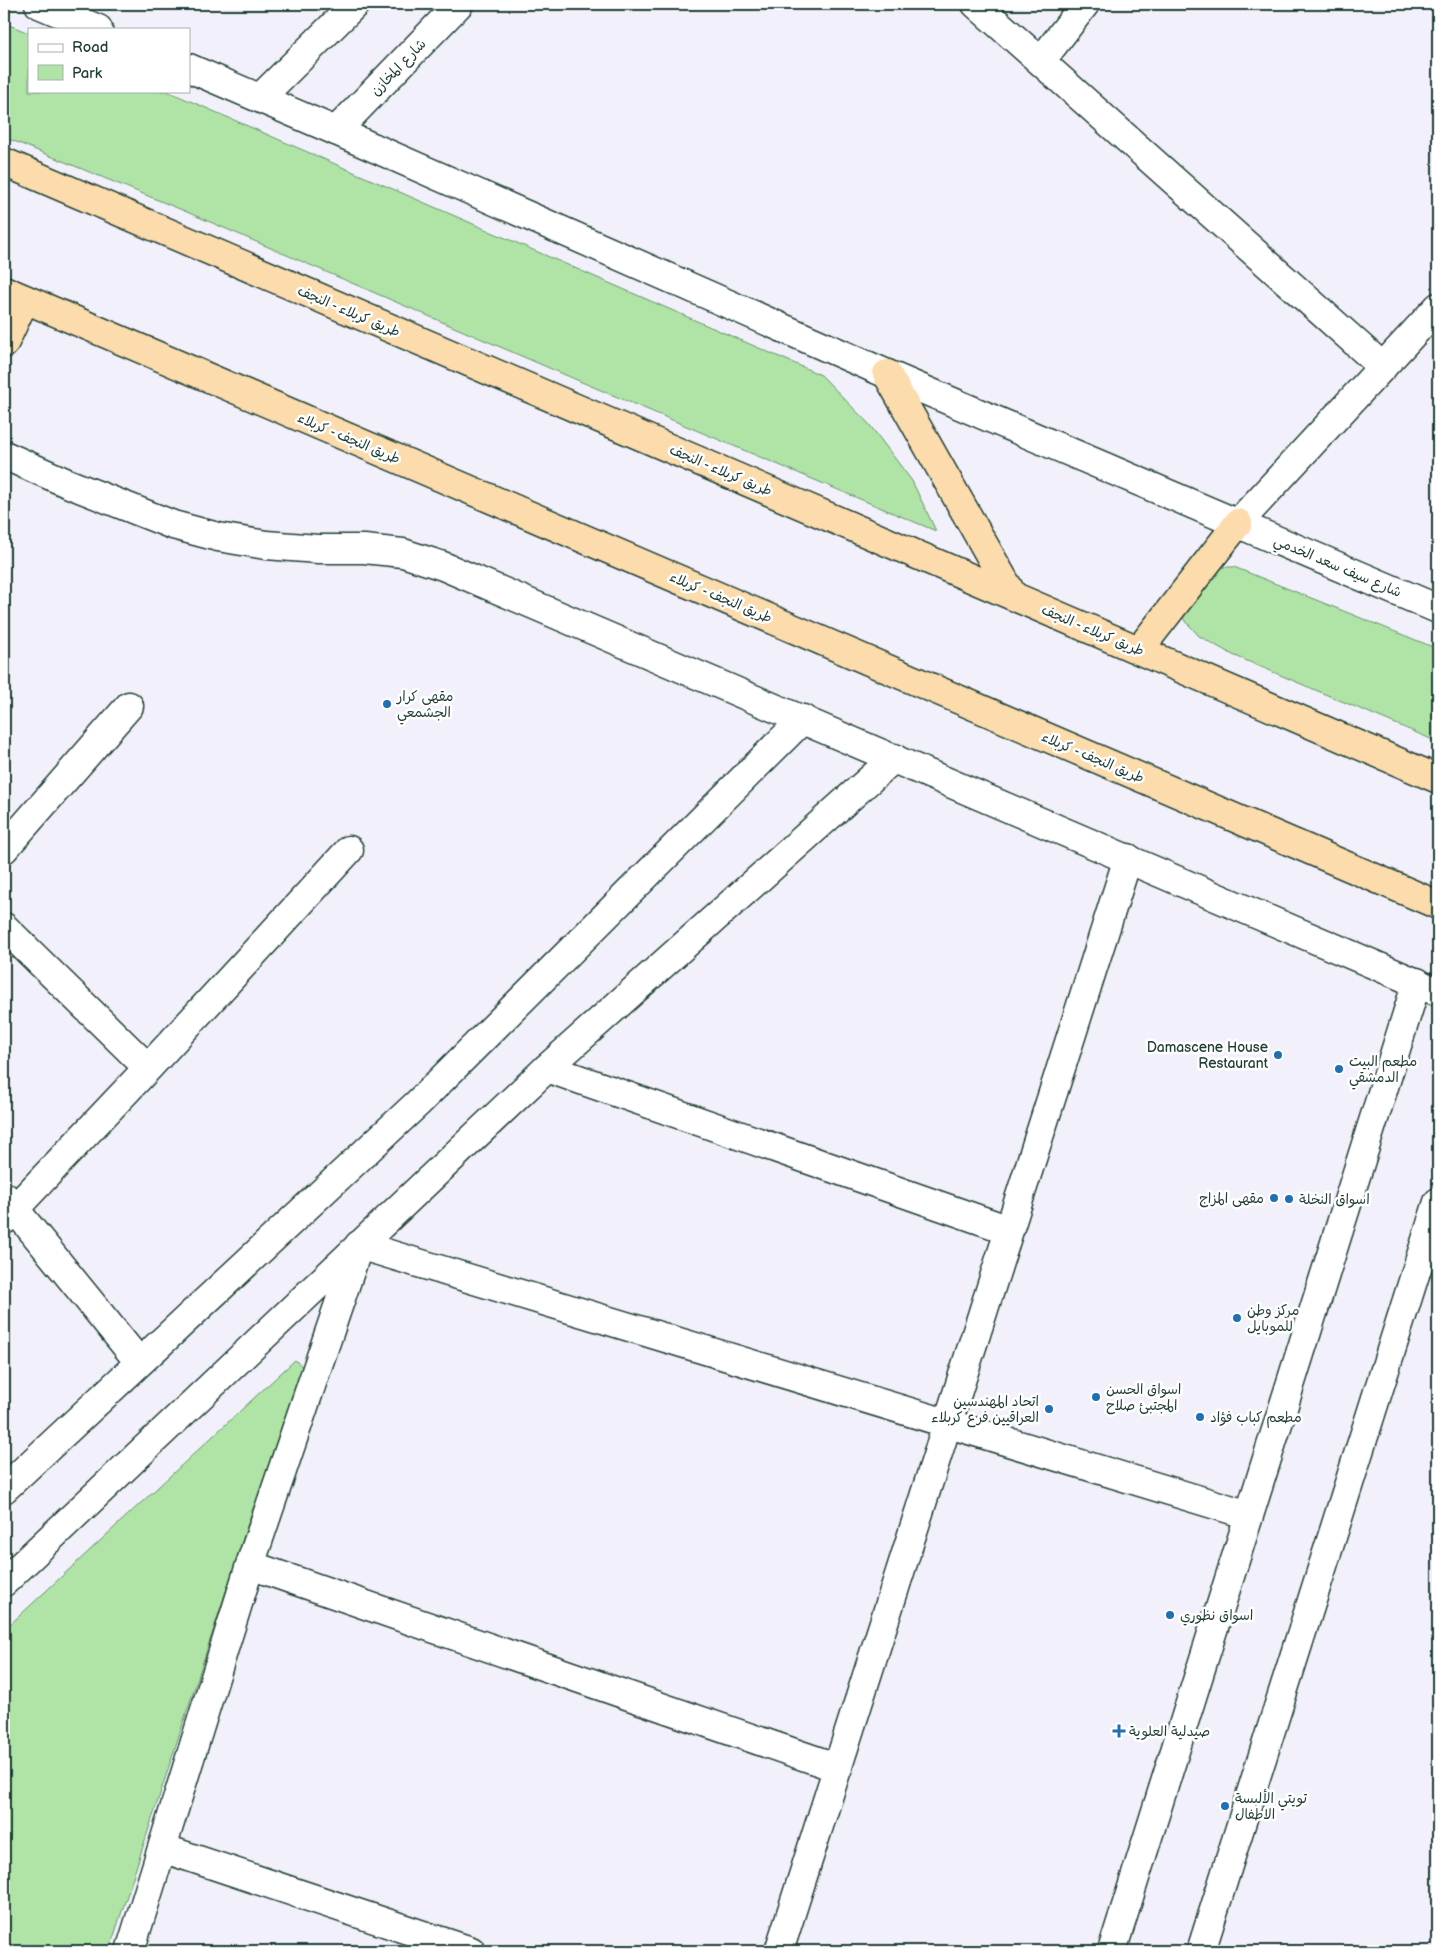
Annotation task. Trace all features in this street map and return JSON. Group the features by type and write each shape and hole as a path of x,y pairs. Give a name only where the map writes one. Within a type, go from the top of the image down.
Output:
{"highway":[{"name":"طريق كربلاء - النجف","path":"4,162 1438,779"},
{"path":"4,344 14,294"},
{"name":"طريق النجف - كربلاء","path":"14,294 1438,905"},
{"path":"887,374 1013,596"},
{"path":"1139,650 1238,523"}],"street":[{"path":"40,4 96,28"},
{"path":"260,98 355,4"},
{"name":"شارع المخازن","path":"336,131 460,4"},
{"path":"976,4 1383,367"},
{"path":"1041,61 1085,4"},
{"name":"شارع سيف سعد الخدمي","path":"190,68 887,374 1438,609"},
{"path":"1238,523 1438,308"},
{"path":"4,455 67,483 156,518 218,537 266,545 318,549 364,549 403,553 443,566 1428,987 1249,1515 1112,1951"},
{"path":"4,850 129,706"},
{"path":"4,1489 418,1103 803,719"},
{"path":"4,1582 547,1068 894,758"},
{"path":"139,1362 8,1208 148,1068 349,850"},
{"path":"779,1951 1128,858"},
{"path":"4,927 148,1068"},
{"path":"547,1068 1009,1230"},
{"path":"1201,1951 1438,1202"},
{"path":"359,1245 1249,1515"},
{"path":"130,1951 250,1565 359,1245"},
{"path":"250,1565 838,1768"},
{"path":"162,1848 471,1951"}],"green space":[{"path":"4,23 28,33 28,92 169,92 821,375 869,424 912,481 936,531 584,383 187,212 4,137"},
{"path":"1210,567 1234,567 1438,649 1438,742 1233,655 1199,636 1181,616"},
{"path":"295,1360 313,1376 253,1508 109,1951 4,1951 4,1630"}],"place":[{"name":"مقهى كرار الجشمعي","path":"387,704"},
{"name":"Damascene House Restaurant","path":"1278,1055"},
{"name":"مطعم البيت الدمشقي","path":"1339,1069"},
{"name":"مقهى المزاج","path":"1274,1198"},
{"name":"اسواق النخلة","path":"1289,1199"},
{"name":"مركز وطن للموبايل","path":"1237,1318"},
{"name":"اسواق الحسن المجتبئ صلاح","path":"1096,1397"},
{"name":"اتحاد المهندسين العراقيين فرع كربلاء","path":"1049,1409"},
{"name":"مطعم كباب فؤاد","path":"1200,1417"},
{"name":"اسواق نظوري","path":"1170,1615"},
{"name":"صيدلية العلوية","path":"1119,1731"},
{"name":"تويتي الألبسة الاطفال","path":"1225,1806"}]}
